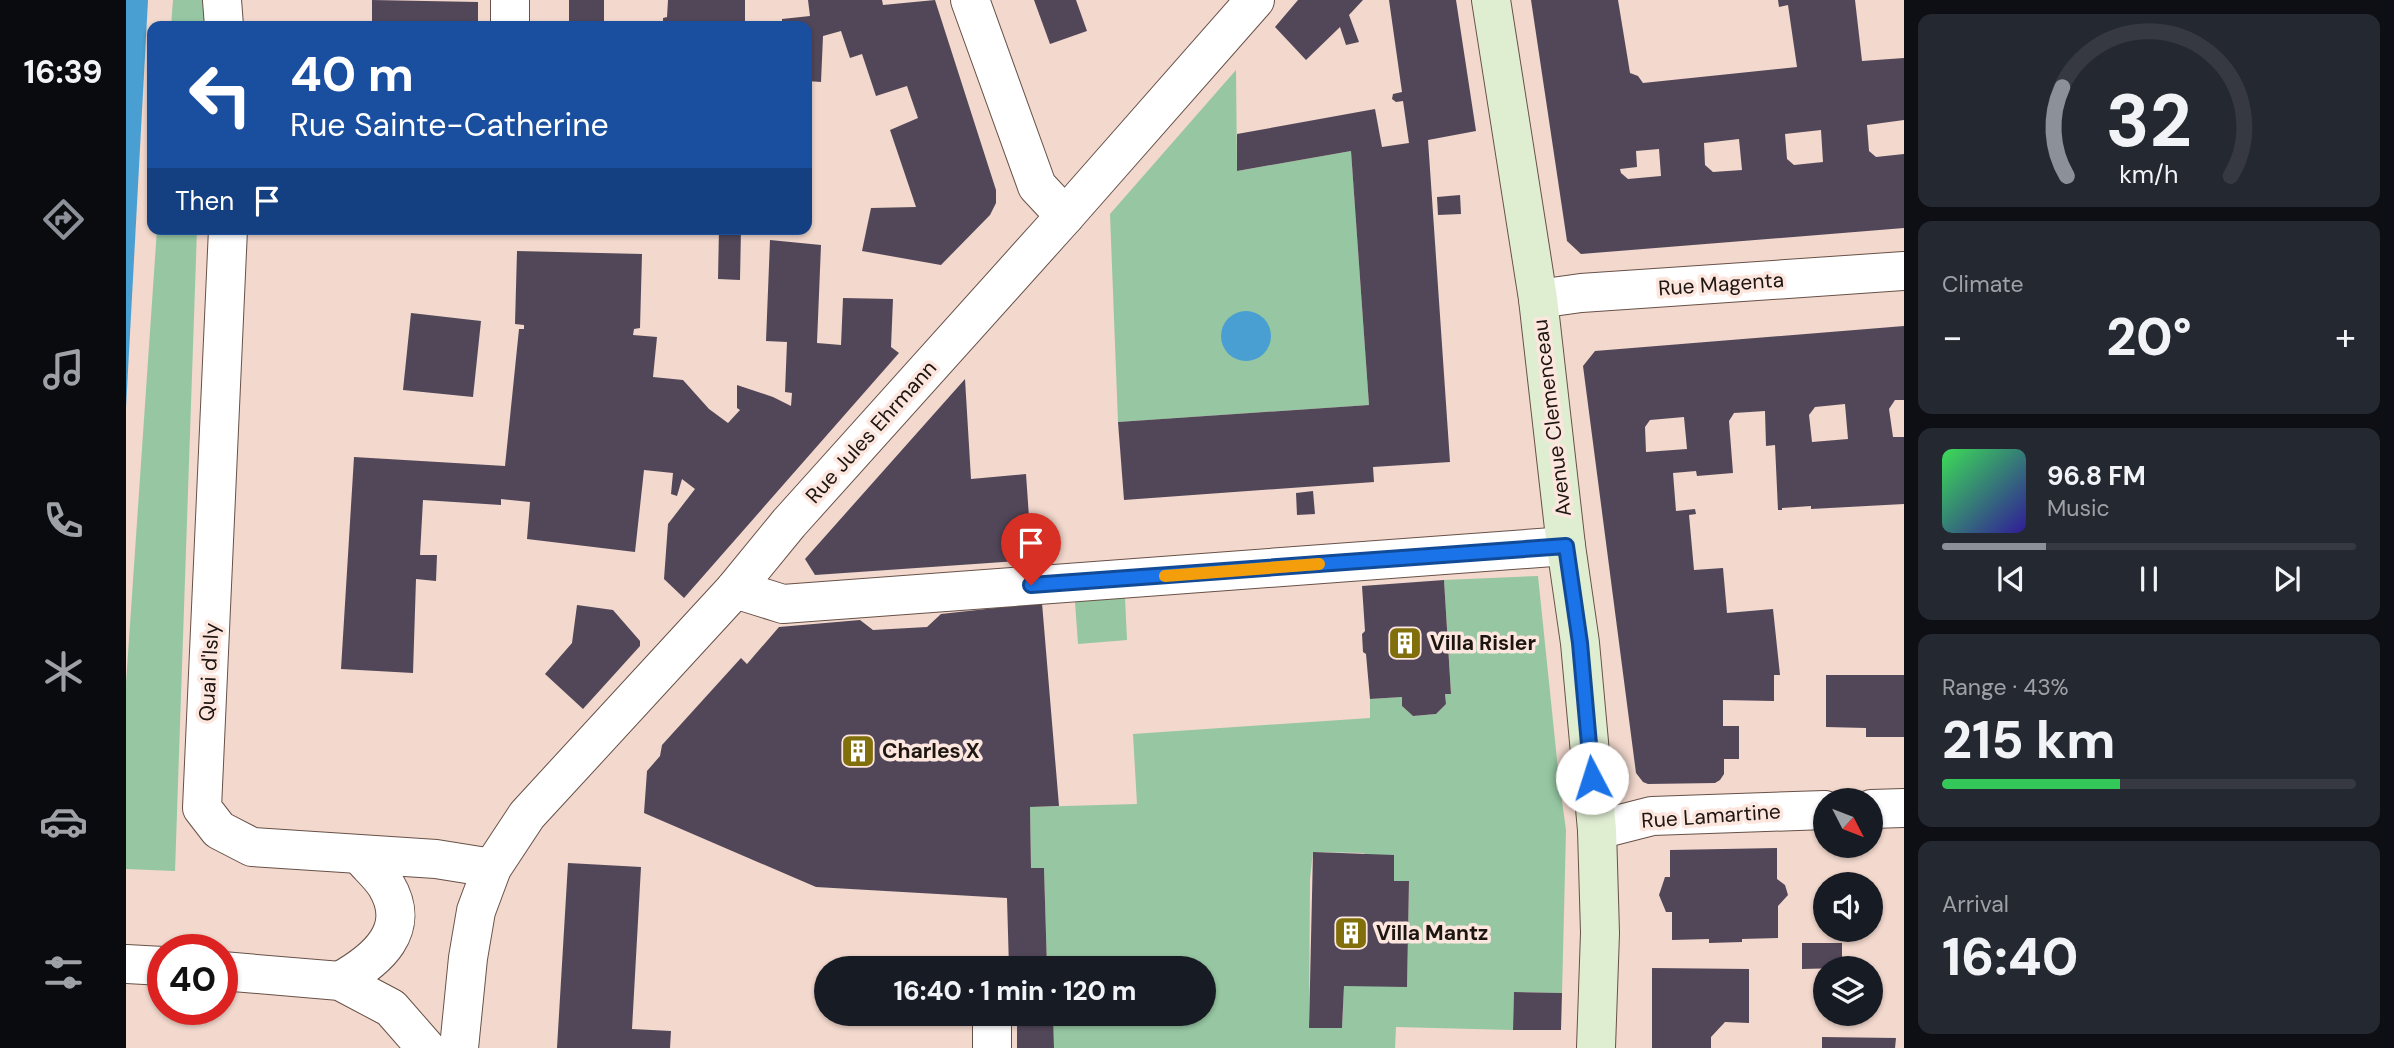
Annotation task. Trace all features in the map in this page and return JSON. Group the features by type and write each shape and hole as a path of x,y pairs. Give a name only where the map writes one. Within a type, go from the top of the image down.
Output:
{"street":[{"path":"222,0 224,21"},
{"path":"510,0 510,21"},
{"path":"970,0 1037,186 1065,216"},
{"name":"Rue Jules Ehrmann","path":"459,1048 468,958 476,911 492,868 527,815 735,589 789,523 1255,0"},
{"name":"Avenue Clemenceau","path":"1491,0 1538,299 1566,546 1580,643 1597,830 1600,933 1596,1048"},
{"name":"Quai d'Isly","path":"228,235 202,808 219,830 252,847 436,859 492,868"},
{"name":"Rue Magenta","path":"1538,299 1581,293 1904,271"},
{"path":"735,589 783,604 1566,546"},
{"path":"1883,809 1904,808"},
{"name":"Rue Lamartine","path":"1597,830 1652,816 1813,810"},
{"path":"340,981 364,967 388,943 397,913 386,885 360,855"},
{"path":"126,964 147,966"},
{"path":"238,972 340,981 391,1008 426,1048"},
{"path":"992,1026 992,1048"}],"green space":[{"path":"173,0 205,0 204,21 171,21"},
{"path":"1236,70 1237,171 1351,151 1369,405 1118,422 1110,214"},
{"path":"157,235 197,235 175,871 126,869 126,683"},
{"path":"1538,576 1566,830 1562,993 1514,992 1513,1030 1396,1027 1395,1048 1054,1048 1053,1026 1216,1026 1216,956 1047,956 1044,868 1031,868 1030,807 1137,804 1133,734 1370,718 1370,699 1402,697 1402,706 1413,716 1436,714 1446,704 1445,694 1451,693 1444,580","holes":["1313,852 1364,853 1394,881 1409,881 1407,986 1344,986 1342,1028 1309,1027 1310,879"]},
{"path":"1125,598 1127,640 1078,644 1075,602"}],"water":[{"path":"126,0 148,0 126,408"},
{"path":"1246,311 1263,319 1271,336 1263,353 1246,361 1229,353 1221,336 1229,319"}],"building":[{"path":"372,0 478,2 478,21 372,21"},
{"path":"569,0 604,0 604,21 569,21"},
{"path":"668,0 745,0 745,21 663,21 663,18 667,17"},
{"path":"808,0 882,0 883,5 935,0 996,190 996,203 990,215 941,265 862,251 871,208 916,207 890,130 918,118 907,86 876,96 862,54 850,58 841,31 823,36 821,82 812,81 812,21 782,21 810,16"},
{"path":"1034,0 1076,0 1087,31 1050,44"},
{"path":"1298,0 1363,0 1349,15 1359,42 1346,45 1340,27 1306,60 1275,27"},
{"path":"1389,0 1456,0 1476,131 1428,140 1450,462 1373,467 1374,482 1124,500 1118,422 1369,405 1351,151 1237,171 1237,134 1375,109 1382,147 1409,143 1403,101 1396,102 1392,99 1393,94 1402,92"},
{"path":"1531,0 1618,0 1630,73 1638,76 1643,83 1797,67 1788,5 1779,7 1778,0 1855,0 1862,61 1904,58 1904,120 1867,125 1869,151 1876,157 1904,154 1904,228 1581,254 1567,241","holes":["1821,130 1823,162 1794,165 1787,159 1785,134","1739,139 1742,170 1713,172 1705,165 1704,143","1659,149 1661,176 1628,179 1621,173 1620,169 1637,167 1636,151"]},
{"path":"1460,195 1461,214 1438,215 1437,197"},
{"path":"719,235 741,235 740,280 718,279"},
{"path":"770,240 821,245 817,343 841,345 843,298 893,299 891,347 899,353 684,598 664,579 668,524 695,489 682,479 677,496 671,494 673,473 644,470 635,552 527,539 530,502 501,499 501,505 423,500 420,555 437,555 436,581 416,579 413,673 341,669 354,457 505,466 519,329 524,329 524,325 515,324 517,251 642,254 640,328 634,329 633,335 657,337 653,377 683,380 709,409 728,423 740,410 737,408 737,385 791,406 792,393 785,392 787,342 766,341"},
{"path":"411,313 481,321 473,397 403,390"},
{"path":"1904,326 1904,400 1895,400 1889,409 1893,437 1904,437 1904,504 1811,509 1811,506 1778,510 1775,445 1766,446 1765,411 1734,413 1729,421 1733,473 1697,476 1696,471 1673,473 1676,511 1695,509 1696,514 1689,515 1694,570 1723,568 1727,613 1773,609 1780,675 1774,675 1774,701 1723,700 1723,726 1739,726 1739,759 1724,759 1724,774 1715,783 1648,784 1636,773 1583,366 1595,351","holes":["1845,404 1848,439 1812,442 1809,415 1815,407","1684,417 1687,449 1646,452 1645,427 1650,420"]},
{"path":"965,379 971,479 1026,474 1032,560 815,575 805,559"},
{"path":"1313,491 1315,514 1297,515 1296,493"},
{"name":"Villa Risler","path":"1444,580 1451,694 1445,694 1446,704 1436,714 1413,716 1402,706 1402,697 1370,699 1366,654 1363,652 1362,634 1365,631 1362,586"},
{"name":"Charles X","path":"1042,603 1059,806 1030,807 1031,868 1044,868 1047,956 1009,956 1007,898 816,887 644,813 647,771 660,756 662,745 741,658 747,664 779,627 860,620 873,630 927,627 941,614"},
{"path":"577,605 613,610 640,641 640,646 583,709 545,674 572,643"},
{"path":"1826,675 1904,675 1904,737 1866,737 1866,728 1826,727"},
{"path":"1777,848 1777,879 1785,885 1788,895 1778,906 1778,938 1709,943 1709,939 1672,940 1672,912 1666,912 1659,895 1665,877 1670,877 1670,850"},
{"name":"Villa Mantz","path":"1313,852 1394,855 1394,881 1409,881 1407,987 1344,986 1342,1028 1309,1028"},
{"path":"568,863 641,867 632,1029 671,1031 670,1048 557,1048"},
{"path":"1802,943 1842,943 1842,956 1813,956 1813,969 1802,969"},
{"path":"1652,968 1749,969 1749,1023 1725,1022 1711,1037 1711,1048 1652,1048"},
{"path":"1514,992 1562,993 1561,1030 1513,1030"},
{"path":"1017,1026 1053,1026 1054,1048 1017,1048"},
{"path":"1822,1037 1896,1038 1895,1048 1822,1048"}],"slow traffic":[{"path":"1165,576 1319,564"}],"place":[{"name":"Villa Risler","path":"1405,643"},
{"name":"Charles X","path":"858,751"},
{"name":"Villa Mantz","path":"1351,933"}],"route":[{"path":"1031,585 1566,546 1580,643 1592,778"}]}
